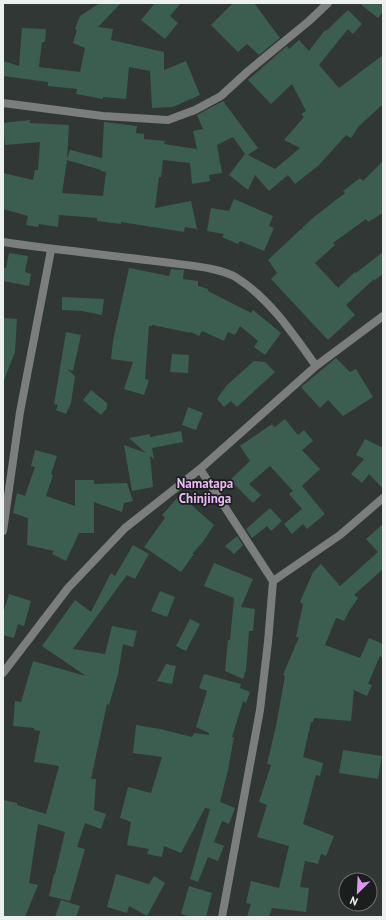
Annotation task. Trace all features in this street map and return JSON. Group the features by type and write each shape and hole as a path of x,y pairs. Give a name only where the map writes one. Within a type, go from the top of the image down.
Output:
{"street":[{"path":"3,103 103,116 168,120 195,110 221,96 328,3"},
{"path":"3,242 51,250 118,256 190,266 221,272 236,277 263,299 290,331 316,366"},
{"path":"3,532 20,412 51,250"},
{"path":"3,673 68,588 125,528 200,469 316,366 383,316"},
{"path":"200,469 273,581 260,710 222,917"},
{"path":"273,581 340,535 383,498"}],"building":[{"path":"100,3 121,3 98,27 113,29 111,40 164,52 164,70 186,61 200,95 173,107 152,108 150,71 129,67 126,99 103,97 103,99 76,94 77,89 48,86 48,82 3,76 3,61 19,66 22,28 46,29 45,42 42,42 39,67 80,72 85,48 73,43 77,30 75,29 80,16"},
{"path":"155,3 181,3 170,16 178,23 165,39 141,20"},
{"path":"233,3 254,3 280,38 259,55 247,44 238,52 211,25"},
{"path":"359,3 383,3 383,12 378,18"},
{"path":"348,10 362,24 353,34 348,29 319,65 339,88 383,55 383,104 359,126 351,138 346,135 319,165 295,184 288,175 269,191 255,175 248,190 229,175 245,154 233,137 217,145 222,173 209,175 210,181 192,184 190,163 163,160 155,208 191,201 197,229 185,227 184,232 121,222 121,224 97,221 97,218 59,215 58,227 39,224 38,227 26,225 28,216 3,209 3,173 33,180 35,170 38,170 40,142 5,145 3,123 30,120 30,123 69,125 67,159 70,150 102,158 104,122 137,126 136,133 144,134 144,139 165,141 164,144 197,149 193,131 203,129 197,115 223,101 258,148 248,155 275,169 300,148 284,140 304,117 301,114 306,111 292,84 271,104 248,80 287,46 289,49 299,40 309,51 325,30 326,31","holes":["67,160 106,172 103,196 62,193"]},
{"path":"383,161 383,213 368,222 366,219 333,243 335,245 315,263 338,288 355,272 356,273 383,252 383,274 375,280 374,279 346,305 355,315 328,340 271,279 277,273 268,260 301,229 304,230 302,228 314,217 345,193 343,191 360,178 363,181"},
{"path":"234,199 273,216 269,226 274,228 264,251 240,241 238,244 222,237 224,234 207,231 211,208 229,211"},
{"path":"9,253 28,256 25,272 31,274 29,286 3,281 3,268 6,268"},
{"path":"129,268 169,276 171,269 184,270 183,279 198,281 198,286 208,289 208,291 251,313 253,310 281,333 265,355 254,347 258,341 240,326 235,335 228,332 224,341 202,331 199,336 191,332 152,325 149,326 145,379 149,380 144,395 124,389 133,362 111,359 113,341"},
{"path":"62,297 104,299 102,315 82,311 62,310"},
{"path":"4,318 17,319 15,352 4,380 3,337"},
{"path":"66,332 81,335 73,371 67,369 75,376 71,403 66,414 56,410 58,405 54,404"},
{"path":"172,354 189,355 188,373 170,372"},
{"path":"336,358 350,372 356,369 373,397 343,416 328,400 320,408 301,387"},
{"path":"254,361 265,362 275,372 237,407 231,401 224,407 217,399 227,385"},
{"path":"91,390 107,403 107,408 101,415 83,400"},
{"path":"188,407 203,413 196,430 182,425"},
{"path":"285,419 298,435 304,430 313,441 302,450 320,469 302,486 325,514 307,529 303,524 292,534 284,524 302,509 289,494 293,491 270,466 249,484 261,495 253,503 230,480 250,461 240,446 272,424 275,427"},
{"path":"181,431 183,442 152,448 154,459 150,456 153,487 132,491 124,445 146,453 129,438 150,434 150,437"},
{"path":"365,439 383,448 383,489 369,474 362,483 351,474 364,459 356,455"},
{"path":"35,450 57,456 46,496 75,506 75,480 94,480 94,484 127,483 133,501 124,503 122,512 94,502 94,533 79,533 66,561 52,554 54,551 27,545 28,518 13,513 17,493 25,496 35,467 31,466"},
{"path":"180,495 214,525 202,543 192,554 194,554 181,572 144,547 165,518 162,515"},
{"path":"270,508 282,521 271,531 267,526 252,538 246,529"},
{"path":"383,524 383,569 354,595 358,598 344,621 336,618 325,645 360,658 369,638 383,644 383,658 380,656 368,684 372,685 367,696 354,690 351,721 314,718 313,722 311,722 303,757 323,763 320,776 316,775 303,824 334,836 326,856 321,854 318,864 305,861 300,887 309,888 306,912 272,908 269,917 247,917 251,904 246,903 251,881 279,888 289,846 257,837 267,805 259,802 271,765 267,764 276,726 285,676 283,675 299,637 296,637 303,604 300,602 313,572 321,564 340,586 378,552 366,539"},
{"path":"237,536 243,545 234,554 225,546"},
{"path":"133,545 149,554 135,579 127,575 73,649 105,654 112,626 137,631 133,647 123,644 118,674 109,705 107,704 91,779 96,779 94,810 106,814 101,829 85,823 77,847 85,849 70,901 49,896 65,832 38,824 29,883 38,885 25,917 3,917 3,800 17,803 17,805 46,814 59,766 34,762 40,731 34,730 34,728 13,726 15,701 21,702 33,661 86,676 42,646 75,600 91,612 111,573 115,576"},
{"path":"214,563 253,579 241,607 255,609 253,631 249,631 246,670 243,679 225,671 234,598 204,586"},
{"path":"160,591 175,597 167,617 151,611"},
{"path":"9,594 31,601 24,626 18,624 14,638 3,635 3,614"},
{"path":"190,619 200,624 186,651 176,646"},
{"path":"166,664 176,666 172,684 157,681"},
{"path":"204,674 241,684 240,688 250,692 246,703 243,701 232,737 234,737 228,770 220,802 235,808 229,824 222,821 214,842 224,846 218,861 208,857 198,882 190,879 210,809 205,808 181,853 164,846 162,857 147,854 149,849 127,845 131,822 120,818 128,787 151,793 162,757 133,753 136,725 192,737 194,733 209,735 209,733 196,727 207,691 199,688"},
{"path":"343,750 382,756 378,779 339,773"},
{"path":"116,874 149,884 154,876 165,883 147,916 129,906 127,913 107,907"},
{"path":"189,886 212,893 206,917 193,917 181,914"},
{"path":"61,900 80,906 76,917 55,917"}],"district":[{"name":"Namatapa Chinjinga","path":"205,490"}]}
